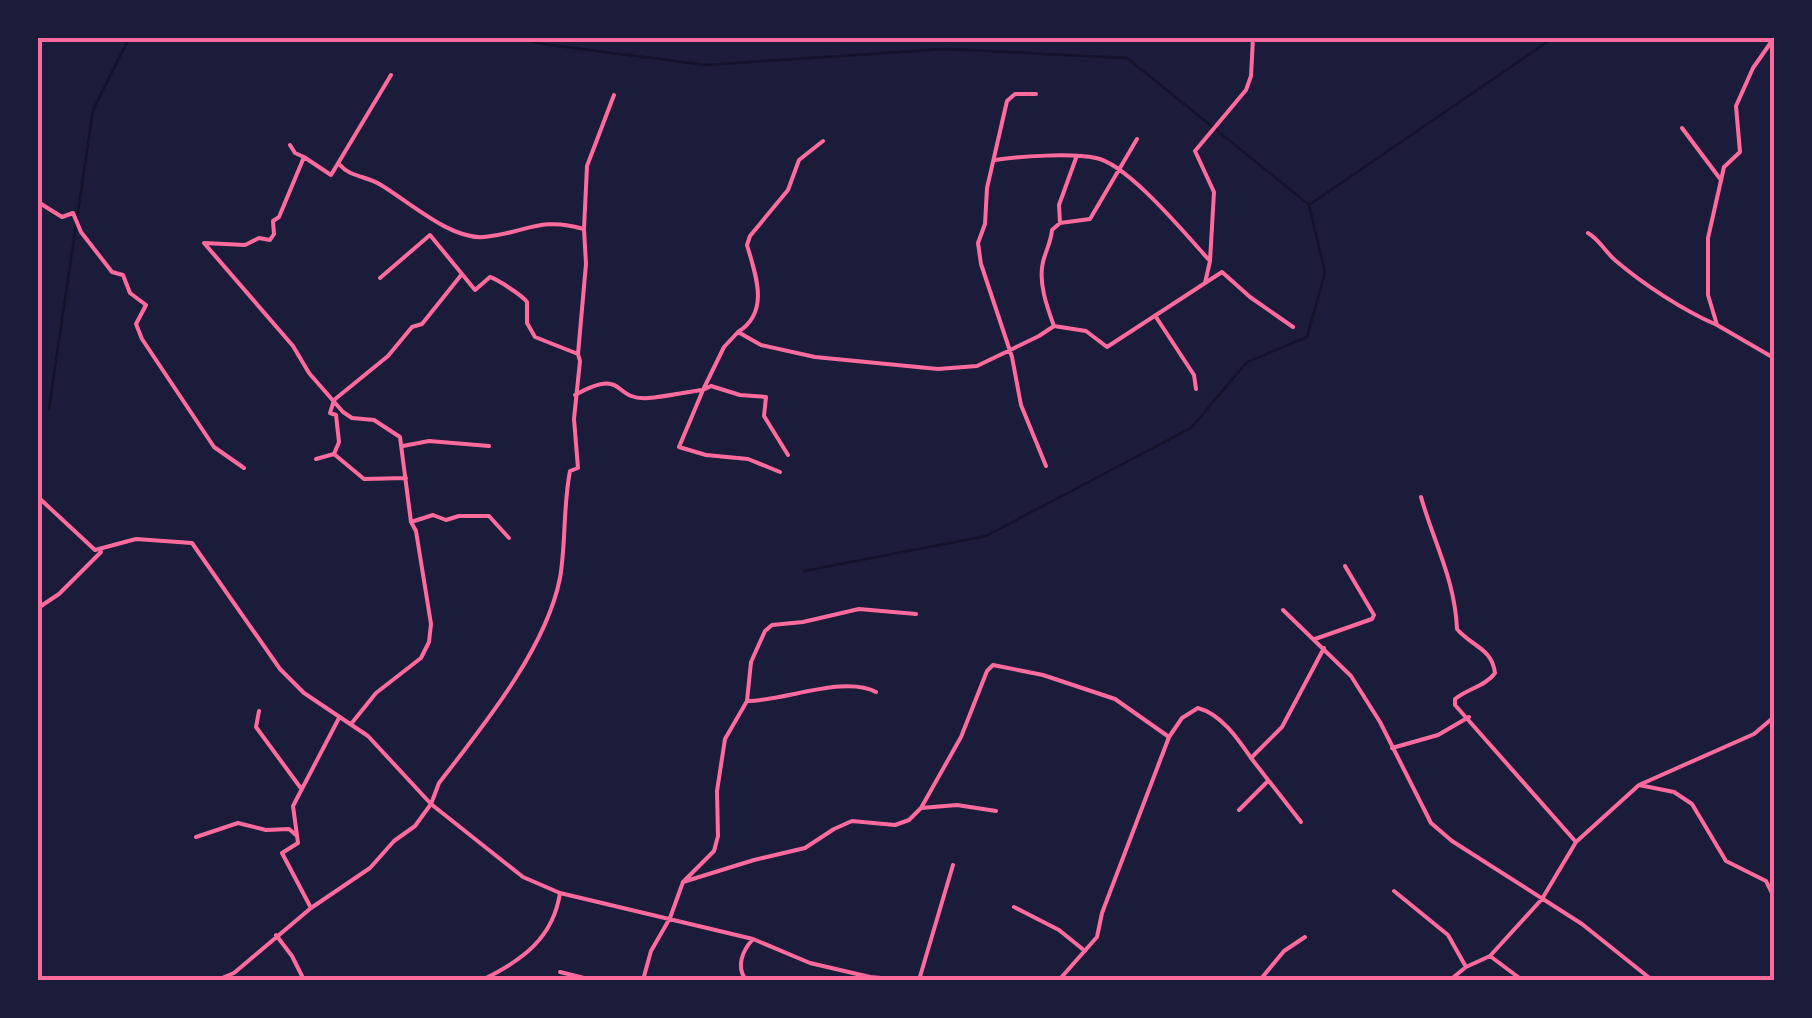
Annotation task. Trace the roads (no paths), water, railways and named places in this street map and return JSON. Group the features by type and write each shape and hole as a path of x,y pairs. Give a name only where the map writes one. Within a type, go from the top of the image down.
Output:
{"street":[{"path":"1205,284 1214,192 1195,151 1246,90 1251,76 1253,38"},
{"path":"1717,325 1708,295 1708,238 1724,167 1740,152 1736,106 1752,68 1774,38"},
{"path":"290,145 295,153 330,176 391,75"},
{"path":"1036,94 1015,94 1007,101 987,188 985,224 978,243 1022,405 1046,466"},
{"path":"217,980 234,973 310,908 370,868 394,841 415,826 522,665 555,597 570,470 578,468 575,395 586,264 587,166 614,95"},
{"path":"1682,128 1721,180"},
{"path":"1054,326 1047,307 1042,264 1052,230 1060,223 1090,219 1137,139"},
{"path":"780,472 748,459 706,455 680,446 724,347 752,323 758,309 747,244 750,236 788,190 799,160 823,141"},
{"path":"304,156 279,218 272,222 274,234 270,240 259,238 245,245 204,244 293,346 309,374 352,418 374,420 400,436 411,522 432,624 429,642 421,658 376,693 351,724"},
{"path":"1060,223 1059,206 1076,158"},
{"path":"995,160 1098,158 1120,170 1147,194 1210,262"},
{"path":"340,165 346,173 382,185 410,206 463,234 481,238 557,221 584,229"},
{"path":"38,202 62,217 73,213 81,232 112,272 123,274 130,293 146,305 136,324 142,339 214,447 244,468"},
{"path":"1588,233 1614,260 1696,316 1774,358"},
{"path":"380,278 430,235 475,290 490,277 521,294 528,302 527,324 535,337 578,354"},
{"path":"738,332 761,345 798,354 938,369 977,366 1054,326 1086,331 1108,347 1222,272 1293,327"},
{"path":"334,454 338,442 336,415 330,413 334,400 388,356 412,328 422,324 462,274"},
{"path":"1156,316 1194,376 1196,389"},
{"path":"575,395 601,382 613,383 632,397 711,386 740,395 766,397 764,416 788,454"},
{"path":"402,446 429,441 489,446"},
{"path":"316,460 334,454"},
{"path":"334,454 364,478 406,478"},
{"path":"38,497 95,550 136,539 192,543 280,669 304,693 368,736 432,804 523,877 560,893 753,939 829,968 870,978 904,980"},
{"path":"1421,497 1447,567 1458,629 1486,651 1496,673 1456,699 1455,705 1576,842"},
{"path":"38,507 44,503"},
{"path":"411,522 432,515 446,520 489,516 509,538"},
{"path":"38,608 105,548"},
{"path":"1315,639 1372,619 1374,614 1345,566"},
{"path":"643,980 651,951 684,882 714,851 725,739 746,701 751,662 764,631 772,624 803,622 859,609 916,614"},
{"path":"1283,610 1351,676 1431,824 1582,924 1652,980"},
{"path":"1251,758 1282,727 1324,648"},
{"path":"684,882 805,848 852,821 895,825 909,820 921,808 962,737 993,665 1043,675 1114,698 1169,736"},
{"path":"746,701 770,701 852,685 876,692"},
{"path":"1059,980 1096,937 1169,736 1182,718 1198,708 1204,709 1237,739 1300,822"},
{"path":"259,711 256,727 300,786"},
{"path":"1392,748 1438,734 1469,717"},
{"path":"1450,980 1490,956 1542,899 1576,842 1639,784 1754,734 1774,717"},
{"path":"310,908 282,853 298,843 292,806 339,718"},
{"path":"1239,810 1268,781"},
{"path":"1639,784 1674,792 1692,804 1726,861 1766,880 1774,897"},
{"path":"921,808 957,806 996,812"},
{"path":"196,837 238,823 266,830 289,829 296,835"},
{"path":"919,980 953,865"},
{"path":"1394,890 1448,936 1466,967"},
{"path":"482,980 512,966 533,949 558,909 560,893"},
{"path":"1014,906 1059,930 1085,951"},
{"path":"276,935 304,980"},
{"path":"1260,980 1284,951 1304,937"},
{"path":"746,980 740,963 753,939"},
{"path":"1490,956 1522,980"},
{"path":"829,968 832,980"},
{"path":"560,972 592,980"}],"waterway":[{"path":"49,408 93,110 129,38"},
{"path":"520,38 706,65 945,49 1127,58 1308,204"},
{"path":"804,571 986,536 1191,428 1247,362 1307,337 1325,272 1309,205 1553,38"}]}
